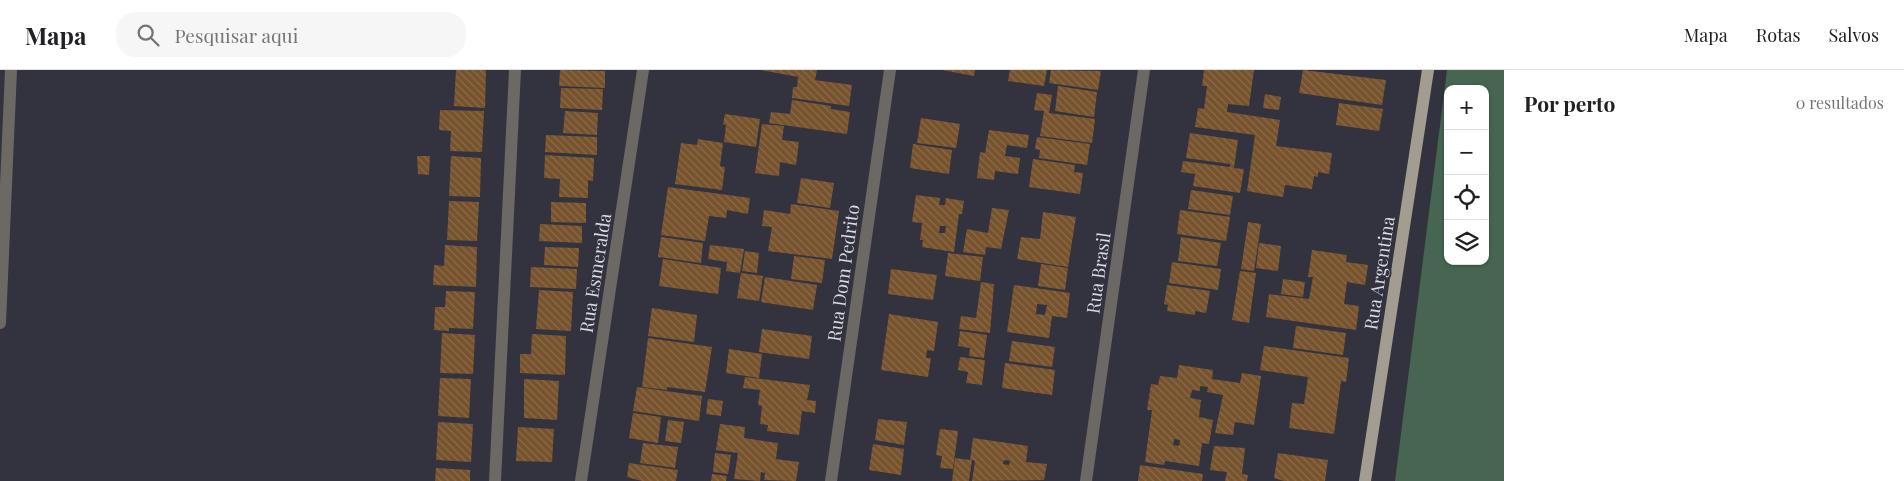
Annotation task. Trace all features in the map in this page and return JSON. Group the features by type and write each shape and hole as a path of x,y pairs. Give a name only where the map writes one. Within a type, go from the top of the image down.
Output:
{"main road":[{"name":"Rua Argentina","path":"1365,481 1428,70"}],"street":[{"path":"0,322 11,70"},
{"path":"495,481 514,70"},
{"name":"Rua Esmeralda","path":"581,481 644,70"},
{"name":"Rua Dom Pedrito","path":"831,481 890,70"},
{"name":"Rua Brasil","path":"1086,481 1144,70"}],"green space":[{"path":"1447,70 1504,70 1504,481 1395,481 1444,94 1444,265 1489,265 1489,85 1445,85"}],"building":[{"path":"456,70 486,70 485,108 454,106"},
{"path":"560,70 605,71 605,88 559,86"},
{"path":"761,70 817,70 815,80 852,85 849,106 792,98 793,87 797,87 798,77 804,78"},
{"path":"942,70 975,70 974,76"},
{"path":"1010,70 1047,70 1044,86 1008,81"},
{"path":"1051,70 1101,71 1098,90 1049,83"},
{"path":"1204,70 1254,70 1249,106 1228,104 1227,112 1280,120 1276,146 1332,153 1329,174 1318,172 1318,177 1314,176 1312,189 1285,185 1283,197 1247,191 1255,135 1195,127 1198,108 1204,109 1207,86 1202,86"},
{"path":"1303,70 1386,80 1382,105 1299,93"},
{"path":"1058,86 1097,92 1094,117 1055,111"},
{"path":"561,88 603,89 602,110 560,108"},
{"path":"1037,93 1052,95 1049,113 1095,119 1092,143 1040,136 1044,111 1034,110"},
{"path":"1265,94 1281,97 1279,110 1263,108"},
{"path":"792,100 831,106 831,109 850,112 847,134 769,123 771,112 790,114"},
{"path":"1339,103 1383,109 1379,131 1336,125"},
{"path":"440,110 484,111 482,152 450,151 451,131 439,130"},
{"path":"565,111 598,113 597,135 563,133"},
{"path":"725,114 760,119 756,147 724,142 726,125 723,124"},
{"path":"921,118 960,124 956,148 917,143"},
{"path":"762,124 784,126 782,140 799,142 796,165 780,162 779,176 755,173"},
{"path":"989,130 1029,135 1027,148 1007,145 1005,156 1020,158 1018,174 995,171 994,180 977,178 980,152 985,153"},
{"path":"1190,133 1238,140 1234,168 1244,169 1240,193 1193,186 1195,174 1181,172 1183,161 1230,167 1230,164 1186,158"},
{"path":"546,135 597,137 597,155 545,152"},
{"path":"1037,137 1090,144 1087,165 1039,158 1040,150 1035,149"},
{"path":"698,139 723,143 720,166 725,167 722,190 675,184 681,143 697,145"},
{"path":"913,144 952,150 949,174 910,168"},
{"path":"545,155 594,158 593,181 588,180 588,198 559,197 560,179 544,178"},
{"path":"417,156 430,156 429,175 418,174"},
{"path":"451,156 481,158 480,197 449,196"},
{"path":"1033,159 1075,165 1074,172 1083,173 1080,194 1029,187"},
{"path":"801,178 834,183 830,208 797,203"},
{"path":"668,187 750,198 748,214 727,210 726,218 709,216 705,241 661,235"},
{"path":"1191,190 1233,196 1230,215 1188,209"},
{"path":"916,195 940,198 939,205 945,205 946,198 964,201 962,214 959,214 954,252 922,247 923,240 920,240 922,223 912,222","holes":["940,226 946,226 945,233 939,233"]},
{"path":"449,201 479,202 477,241 447,240"},
{"path":"551,202 586,203 586,223 551,222"},
{"path":"791,204 839,211 832,259 768,251 772,227 762,226 764,210 790,214"},
{"path":"992,208 1009,210 1001,249 986,247 985,255 963,252 967,229 988,233"},
{"path":"1180,210 1230,217 1226,241 1177,234"},
{"path":"1043,212 1076,217 1068,267 1017,259 1021,237 1040,239"},
{"path":"1248,222 1261,224 1254,271 1241,269"},
{"path":"540,224 582,226 582,243 539,241"},
{"path":"661,237 703,243 701,263 658,257"},
{"path":"1181,237 1221,243 1217,266 1178,261"},
{"path":"1259,243 1281,246 1278,271 1256,268"},
{"path":"445,245 477,247 476,287 433,285 434,265 444,266"},
{"path":"710,245 744,249 740,273 726,271 727,262 708,259"},
{"path":"545,247 579,248 578,267 544,265"},
{"path":"1312,250 1347,255 1346,262 1368,265 1365,285 1347,282 1344,304 1359,306 1356,330 1266,317 1269,294 1309,299 1313,277 1308,277"},
{"path":"745,251 759,253 757,273 742,271"},
{"path":"948,253 983,257 980,281 945,276"},
{"path":"794,256 825,260 822,283 791,279"},
{"path":"663,259 721,268 718,294 659,286"},
{"path":"1172,262 1221,269 1218,290 1169,283"},
{"path":"1041,264 1068,268 1065,290 1038,286"},
{"path":"531,267 577,269 576,289 530,287"},
{"path":"891,269 937,275 933,300 888,294"},
{"path":"1240,271 1256,273 1249,323 1232,320"},
{"path":"741,273 763,276 759,301 737,298"},
{"path":"765,277 817,285 813,310 761,302"},
{"path":"1283,279 1305,282 1303,297 1281,294"},
{"path":"981,282 994,284 990,333 959,329 961,316 976,318"},
{"path":"1014,285 1070,293 1067,318 1052,316 1049,338 1007,332","holes":["1037,304 1047,305 1045,315 1036,314"]},
{"path":"1167,285 1210,291 1206,313 1195,311 1195,315 1167,311 1168,305 1164,304"},
{"path":"539,290 573,292 571,331 536,329"},
{"path":"446,291 475,292 473,329 449,328 449,331 434,330 435,307 445,307"},
{"path":"652,308 697,315 694,342 648,336"},
{"path":"889,314 938,322 934,351 927,350 926,358 931,358 928,377 881,370"},
{"path":"1296,326 1346,333 1343,355 1293,348"},
{"path":"762,329 812,336 809,359 759,352"},
{"path":"960,331 987,335 984,358 969,356 970,348 958,346"},
{"path":"442,333 475,335 473,374 440,373"},
{"path":"532,334 566,336 565,375 520,373 520,354 531,354"},
{"path":"648,338 712,347 705,392 667,387 667,390 642,387"},
{"path":"1012,341 1055,347 1052,367 1009,361"},
{"path":"1264,346 1349,358 1346,382 1341,381 1334,434 1289,428 1292,403 1304,404 1308,377 1260,370"},
{"path":"729,349 762,354 759,378 726,373"},
{"path":"960,357 985,360 982,385 966,383 968,372 958,370"},
{"path":"1005,363 1055,370 1052,395 1002,388"},
{"path":"1179,365 1213,370 1212,379 1240,383 1242,373 1261,376 1254,425 1235,422 1233,435 1215,433 1223,395 1207,392 1208,387 1200,386 1200,391 1192,390 1190,398 1201,400 1199,417 1213,420 1209,444 1202,443 1199,466 1165,461 1164,465 1145,462 1152,410 1147,410 1151,384 1158,385 1160,376 1177,378","holes":["1174,439 1180,440 1179,446 1173,445"]},
{"path":"745,377 810,385 807,400 816,401 815,413 802,411 799,435 767,431 768,425 760,424 762,406 758,405 760,390 743,388"},
{"path":"440,378 471,379 469,418 438,416"},
{"path":"524,379 559,381 557,420 524,418"},
{"path":"637,387 702,396 699,421 633,411"},
{"path":"708,399 723,401 721,416 706,414"},
{"path":"633,413 661,417 658,443 629,438"},
{"path":"878,419 907,422 904,445 875,440"},
{"path":"668,420 684,422 681,443 665,441"},
{"path":"438,422 473,424 471,462 436,460"},
{"path":"720,424 745,427 744,438 778,443 776,459 799,462 796,481 764,480 765,473 761,472 760,481 734,479 738,453 716,450"},
{"path":"518,427 554,429 552,462 516,461"},
{"path":"940,429 958,431 953,469 940,468 942,456 936,455"},
{"path":"973,438 1028,446 1026,462 1047,464 1044,480 972,481 975,461 972,460 969,481 952,481 955,458 970,460","holes":["1004,460 1010,461 1009,465 1003,464"]},
{"path":"643,443 678,447 675,468 640,463"},
{"path":"873,444 904,449 901,475 869,470"},
{"path":"1214,446 1245,448 1242,474 1248,475 1247,481 1225,481 1227,472 1210,470"},
{"path":"715,453 731,455 728,474 713,472"},
{"path":"1278,453 1328,460 1325,481 1284,481 1274,478"},
{"path":"629,463 678,470 676,481 642,481 627,477"},
{"path":"1140,465 1203,474 1202,481 1138,481"},
{"path":"436,468 470,470 470,481 435,481"},
{"path":"712,474 727,476 726,481 711,481"}]}
